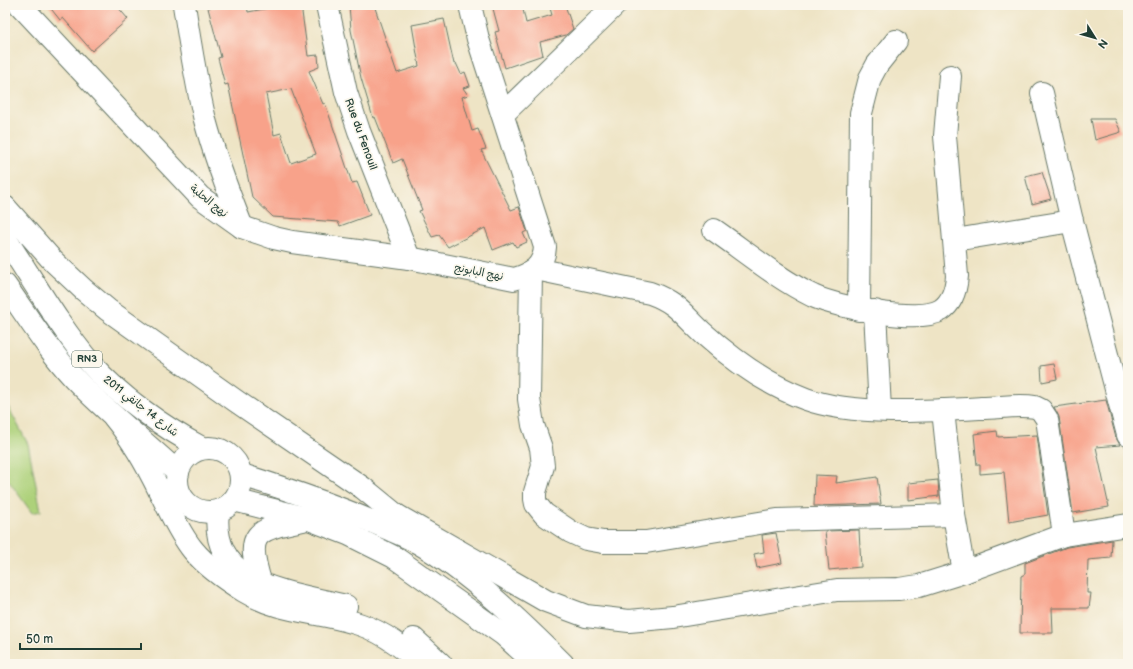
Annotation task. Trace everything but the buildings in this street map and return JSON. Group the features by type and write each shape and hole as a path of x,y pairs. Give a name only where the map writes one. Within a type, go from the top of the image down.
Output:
{"main road":[{"name":"نهج الحلبة","path":"20,5 200,197 242,227"},
{"name":"نهج الحلبة","path":"184,5 192,61 200,98 224,180 242,227"},
{"name":"Rue du Fenouil","path":"326,5 346,92 359,131 410,258"},
{"path":"470,5 478,39 545,247 544,258 534,271 529,399 533,425 540,448 543,466 535,492 535,499 536,504 544,514 571,532 586,539 603,542 646,542 777,520 954,515"},
{"path":"503,114 613,6"},
{"path":"880,410 867,310 861,113 870,78 877,65 896,41"},
{"path":"714,230 799,288 827,301 867,310 916,316 929,315 941,310 950,301 956,289 955,240 945,136 950,76"},
{"path":"1042,93 1072,221 1128,434"},
{"path":"200,197 214,192 224,180"},
{"path":"5,207 54,261 84,290 108,310 236,401 363,488 396,515 407,527 416,541"},
{"path":"955,240 1072,221"},
{"name":"نهج البابونج","path":"242,227 274,238 292,242 410,258 514,279 525,276 534,271"},
{"name":"شارع 14 جانفي 2011","path":"5,238 77,346 101,375 163,425 202,448 223,450 235,460 242,475"},
{"path":"534,271 650,293 667,299 683,312 705,334 753,372 780,388 807,400 830,406 880,410 943,410 1030,406 1041,410 1047,419 1064,535"},
{"name":"شارع 14 جانفي 2011","path":"5,285 59,360 91,395 178,473"},
{"path":"943,410 954,515 964,572"},
{"path":"114,417 143,458 187,541 204,562 227,580 260,600 290,610 351,621 379,632 395,642 421,664"},
{"path":"202,448 186,457 178,473 177,483 184,500 200,510 209,512 226,505 239,493 242,475 352,513 416,541 437,554 527,629 563,664"},
{"path":"226,505 309,519 348,534 394,557 504,635 536,664"},
{"path":"226,505 218,534 225,554 239,571 260,584 274,589 343,605 372,614 410,636 441,664"},
{"path":"396,515 516,586 565,610 607,619 651,620 837,590 912,587 964,572 1064,535 1128,526"},
{"path":"260,584 252,553 257,539 265,529 271,526 309,519"}],"green space":[{"path":"5,401 28,444 41,511 32,513 8,480 5,479"}]}
